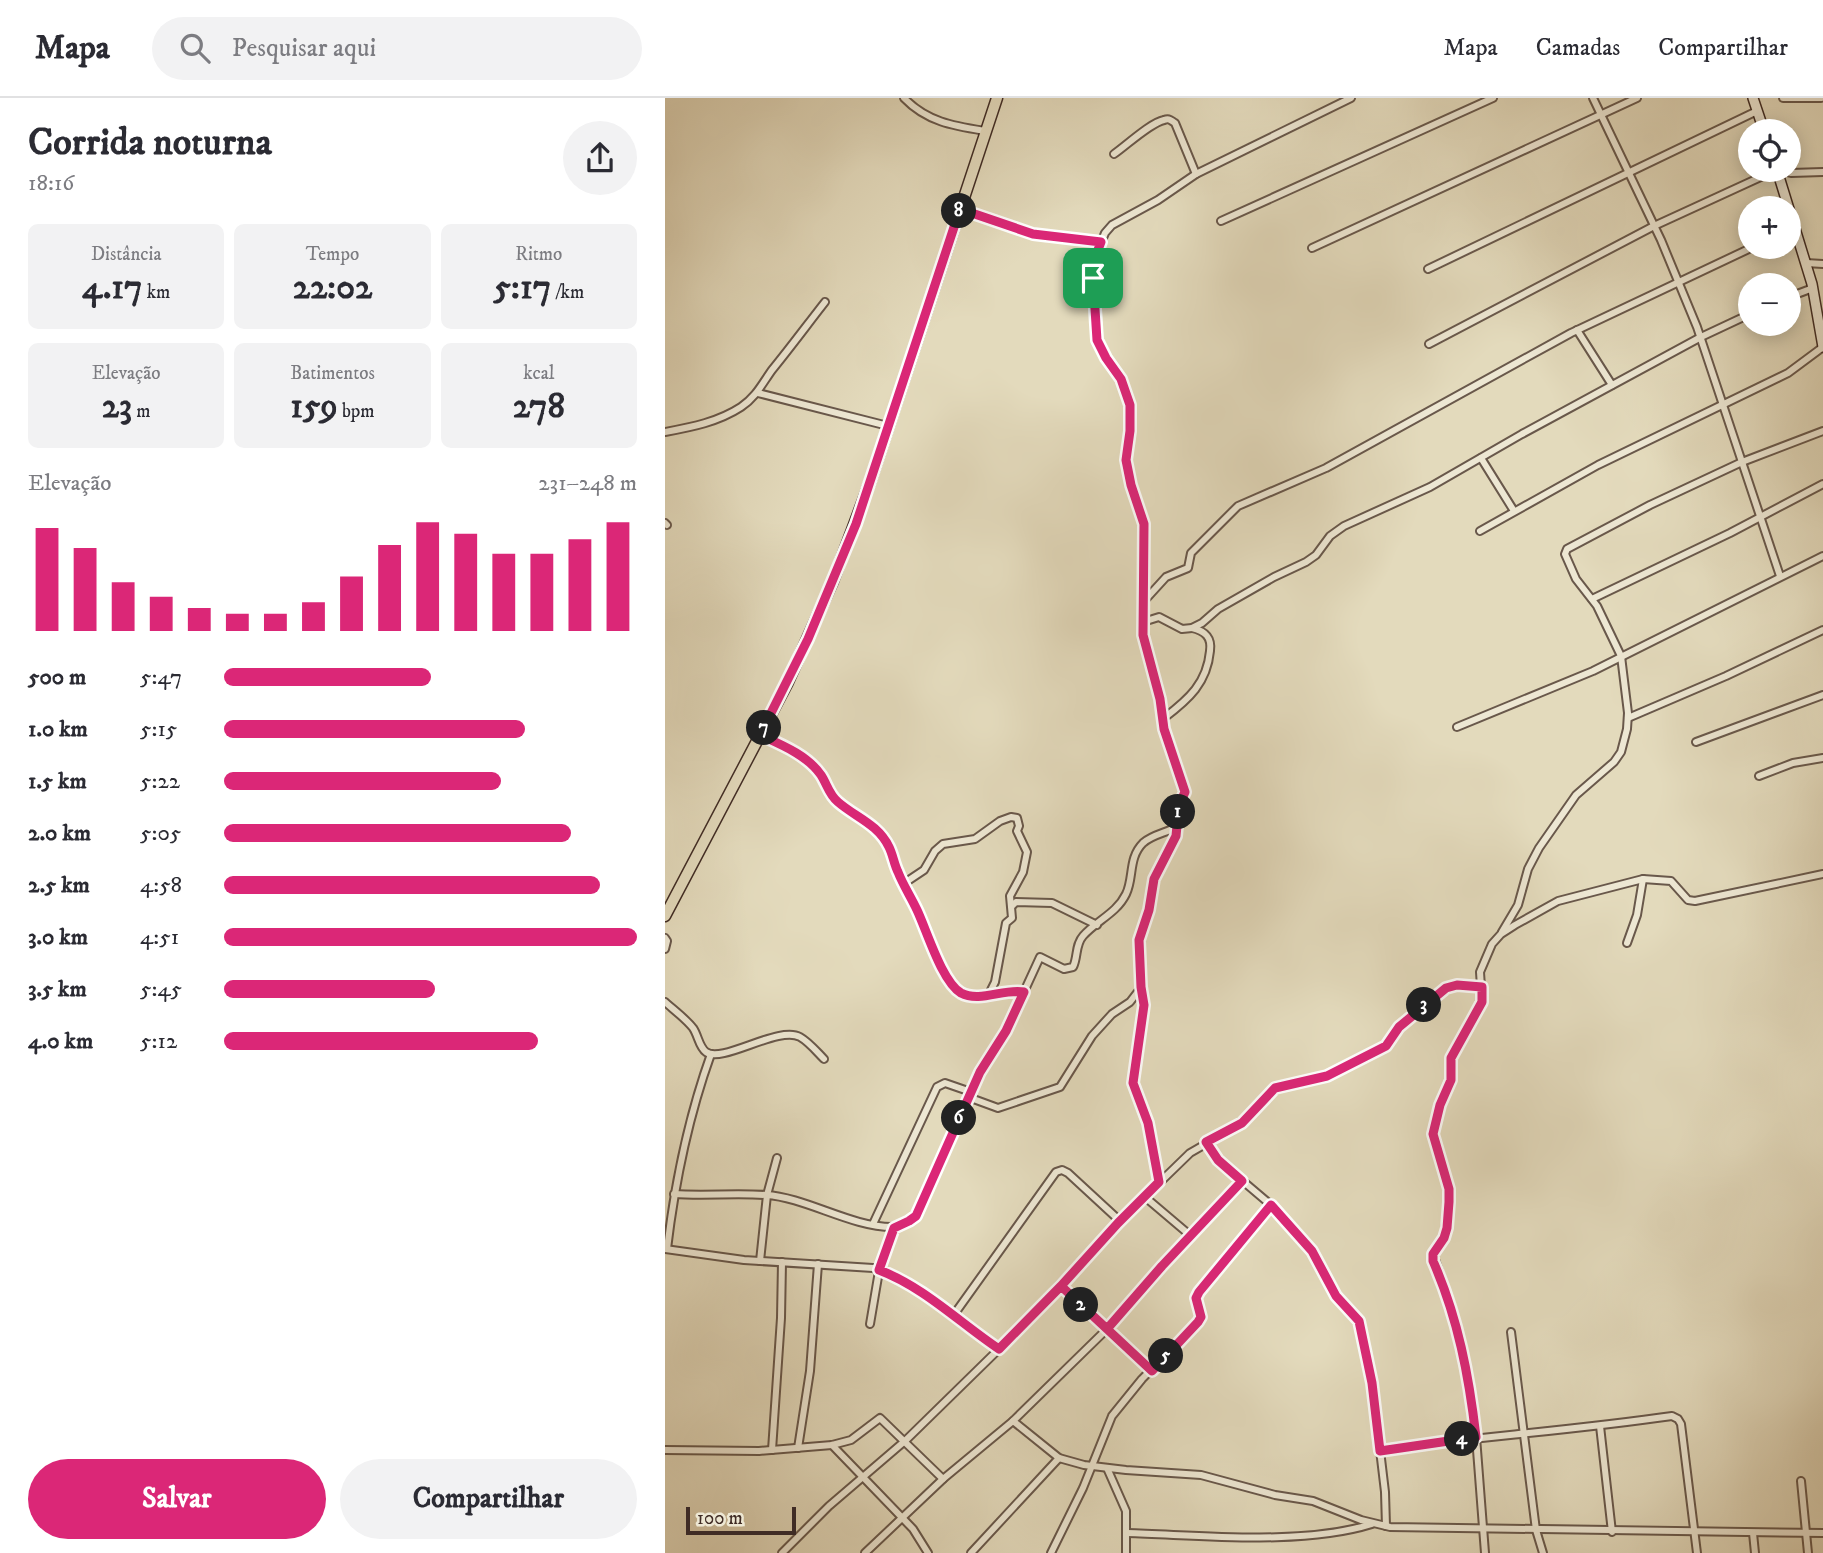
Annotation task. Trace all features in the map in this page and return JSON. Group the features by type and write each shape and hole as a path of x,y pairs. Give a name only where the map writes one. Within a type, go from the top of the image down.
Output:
{"main road":[{"path":"665,916 787,684 833,581 856,524 997,98"},
{"path":"1753,98 1760,119"},
{"path":"1801,251 1813,288 1823,347"}],"street":[{"path":"904,98 929,118 985,131"},
{"path":"1159,1182 1148,1123 1133,1083 1144,1005 1139,940 1149,910 1154,879 1172,846 1178,826 1179,805 1185,792 1164,729 1155,674 1147,652 1143,622 1144,524 1126,460 1130,405 1121,379 1097,340 1093,278 1096,255 1112,225 1158,200 1196,174 1351,98"},
{"path":"1221,221 1493,98"},
{"path":"1593,98 1654,226 1701,337 1780,576"},
{"path":"1313,248 1637,98"},
{"path":"1783,98 1821,98"},
{"path":"1428,269 1757,111"},
{"path":"1114,154 1156,124 1165,119 1171,120 1175,123 1196,174"},
{"path":"1801,173 1823,172"},
{"path":"1430,344 1654,226 1751,182"},
{"path":"960,209 1033,234 1101,242"},
{"path":"1144,601 1166,577 1188,568 1191,553 1238,506 1326,468 1577,330 1738,254"},
{"path":"1806,263 1823,264"},
{"path":"1801,292 1813,288"},
{"path":"665,432 704,424 725,416 758,393 825,302"},
{"path":"1192,628 1241,596 1306,562 1316,555 1330,536 1344,526 1430,487 1612,385 1738,320"},
{"path":"1577,330 1612,385"},
{"path":"1480,531 1598,465 1788,373 1823,347"},
{"path":"758,393 888,426"},
{"path":"1485,1553 1476,1437 1461,1344 1453,1311 1433,1261 1433,1254 1447,1228 1449,1189 1433,1134 1440,1105 1451,1080 1451,1058 1482,1002 1480,972 1485,957 1518,905 1528,869 1576,795 1621,752 1628,718 1621,656 1592,599 1576,579 1565,554 1567,549 1650,505 1742,462 1823,431"},
{"path":"1481,458 1514,511"},
{"path":"1592,599 1823,484"},
{"path":"1457,727 1593,671 1823,556"},
{"path":"1143,622 1159,617 1182,629 1203,631 1211,645 1207,671 1189,697 1164,719"},
{"path":"1628,718 1760,661 1823,629"},
{"path":"1696,742 1823,695"},
{"path":"760,735 789,748 815,768 832,798 867,821 881,835 889,846 903,884 928,934 936,957 950,978 951,985 972,996 1015,990 1024,992"},
{"path":"1759,776 1793,763 1823,758"},
{"path":"903,884 924,870 935,851 943,844 975,839 1000,821 1017,818 1019,837 1027,852 1023,872 1010,897 1012,918 1006,923 995,982 989,994"},
{"path":"674,1194 767,1195 894,1228 916,1216 980,1072 1006,1031 1040,957 1065,969 1073,967 1081,937 1116,908 1127,893 1130,869 1140,846 1150,837 1178,826"},
{"path":"1501,934 1557,901 1643,879 1671,881 1688,900 1695,901 1823,874"},
{"path":"1627,943 1637,915 1643,879"},
{"path":"1012,906 1016,902 1024,901 1052,903 1097,925"},
{"path":"665,938 665,949"},
{"path":"782,1553 829,1506 906,1440 999,1349 1120,1221 1190,1153 1242,1123 1275,1088 1327,1076 1386,1046 1399,1027 1446,988 1457,985 1482,987"},
{"path":"873,1224 937,1087 945,1083 998,1108 1060,1087 1092,1036 1112,1014 1130,1002 1141,987"},
{"path":"665,1003 692,1027 705,1052 723,1053 792,1034 801,1037 824,1059"},
{"path":"711,1054 688,1124 666,1249 760,1261 847,1265 879,1270 916,1288 999,1349"},
{"path":"1206,1142 1218,1160 1271,1205 1312,1251 1336,1296 1359,1321 1372,1383 1385,1492 1385,1526"},
{"path":"760,1261 767,1195 777,1158"},
{"path":"953,1316 1056,1172 1062,1170 1068,1173 1120,1221"},
{"path":"865,1553 943,1479 1013,1421 1107,1329 1242,1181"},
{"path":"1145,1196 1191,1236"},
{"path":"1051,1553 1083,1488 1112,1416 1128,1395 1198,1322 1201,1317 1196,1298 1199,1292 1271,1205"},
{"path":"870,1324 879,1270 894,1228"},
{"path":"772,1450 782,1262"},
{"path":"798,1448 810,1371 818,1264"},
{"path":"1061,1286 1152,1371"},
{"path":"1511,1332 1536,1530 1543,1553"},
{"path":"1380,1451 1476,1437 1600,1426 1672,1416 1681,1424 1697,1553"},
{"path":"665,1450 772,1450 832,1445 851,1440 880,1418 906,1440 943,1479"},
{"path":"1013,1421 1059,1458 1090,1466 1201,1475 1275,1495 1313,1501 1385,1526 1612,1532 1823,1533"},
{"path":"1600,1426 1612,1532"},
{"path":"832,1445 913,1529 928,1553"},
{"path":"971,1553 1059,1458"},
{"path":"1107,1468 1126,1511 1126,1553"},
{"path":"1801,1481 1808,1553"},
{"path":"1127,1533 1285,1536 1351,1530 1374,1523"},
{"path":"1753,1533 1755,1553"}],"route":[{"path":"1093,278 1097,340 1100,349 1121,379 1130,405 1126,460 1144,524 1143,635 1155,674 1164,729 1185,792 1179,805 1176,836 1154,879 1138,950 1144,1005 1133,1083 1148,1123 1159,1182 1061,1286 1107,1329 1242,1181 1218,1160 1206,1142 1242,1123 1275,1088 1327,1076 1386,1046 1399,1027 1446,988 1457,985 1482,987 1482,1002 1451,1058 1451,1080 1435,1119 1433,1134 1449,1189 1447,1228 1433,1254 1433,1261 1453,1311 1472,1400 1476,1437 1380,1451 1372,1383 1359,1321 1336,1296 1312,1251 1271,1205 1199,1292 1196,1298 1201,1317 1198,1322 1152,1371 1135,1356 1061,1286 999,1349 916,1288 879,1270 894,1228 916,1216 980,1072 1006,1031 1024,992 1015,990 972,996 951,985 950,978 940,965 903,884 889,846 881,835 867,821 832,798 824,778 815,768 789,748 760,735 808,639 856,524 960,209 1033,234 1101,242 1093,278"}]}
